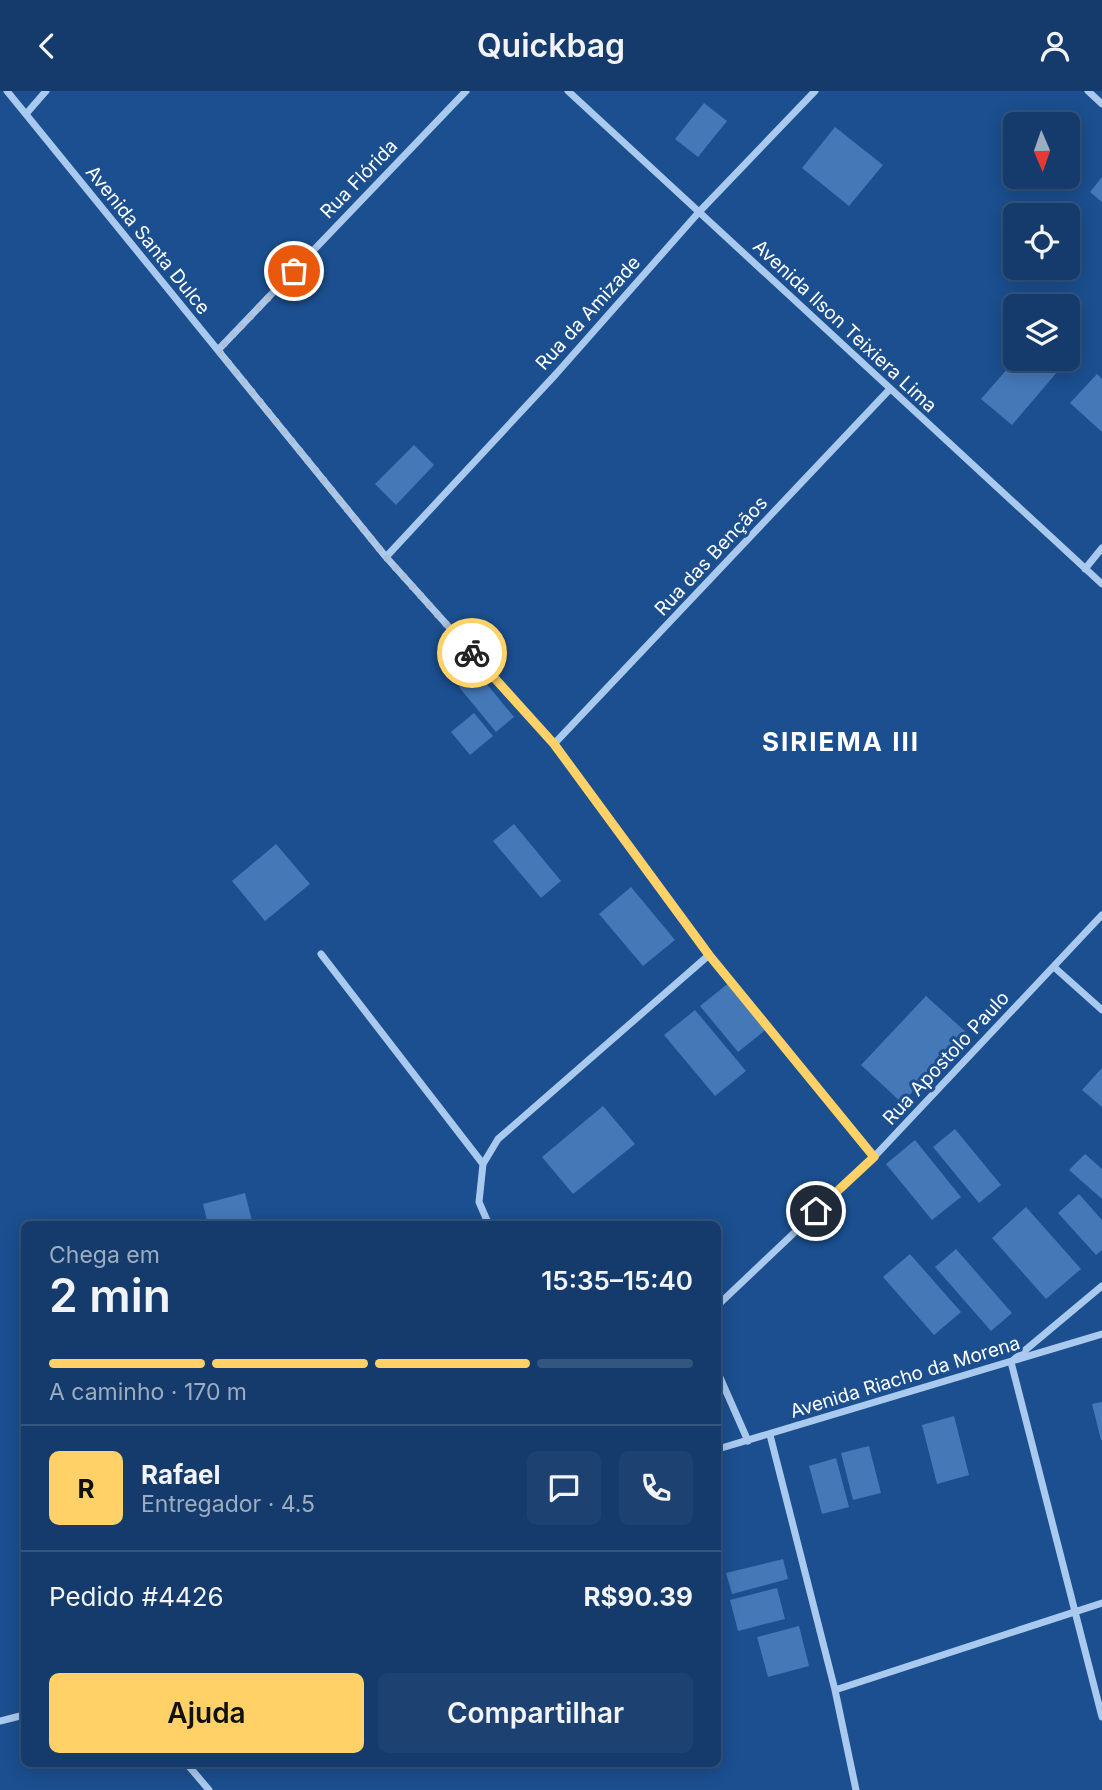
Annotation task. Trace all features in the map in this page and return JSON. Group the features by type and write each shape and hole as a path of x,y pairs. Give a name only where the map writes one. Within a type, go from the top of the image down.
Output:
{"street":[{"name":"Avenida Santa Dulce","path":"7,91 386,557 554,744 709,955 874,1157"},
{"path":"26,114 46,91"},
{"name":"Rua Flórida","path":"218,350 466,91"},
{"name":"Avenida Ilson Teixiera Lima","path":"568,91 1102,584"},
{"name":"Rua da Amizade","path":"386,557 556,374 698,212 815,91"},
{"path":"1088,91 1102,104"},
{"name":"Rua das Bençãos","path":"554,744 890,389"},
{"path":"1085,569 1102,548"},
{"name":"Rua Apostolo Paulo","path":"721,1302 874,1157 1102,915"},
{"path":"321,954 482,1164"},
{"path":"487,1221 479,1202 482,1164 498,1139 709,955"},
{"path":"1054,967 1102,1010"},
{"path":"1102,1286 1011,1362 1102,1717"},
{"name":"Avenida Riacho da Morena","path":"721,1449 1102,1334"},
{"path":"721,1380 748,1441"},
{"path":"770,1435 835,1690 856,1790"},
{"path":"835,1690 1102,1603"},
{"path":"0,1721 21,1716"},
{"path":"190,1767 209,1790"}],"building":[{"path":"704,103 727,121 698,157 675,139"},
{"path":"835,127 883,165 849,206 802,168"},
{"path":"1102,177 1102,202 1090,192"},
{"path":"1006,371 1058,371 1012,425 981,399"},
{"path":"1097,374 1102,379 1102,432 1070,403"},
{"path":"414,445 434,465 396,505 375,484"},
{"path":"477,672 514,717 496,732 459,687"},
{"path":"474,713 493,736 470,755 451,732"},
{"path":"514,824 561,881 541,898 493,841"},
{"path":"276,844 310,884 265,921 232,881"},
{"path":"631,887 675,940 643,966 599,914"},
{"path":"730,982 768,1028 738,1052 700,1006"},
{"path":"926,996 967,1033 902,1103 861,1065"},
{"path":"695,1010 746,1071 715,1096 664,1035"},
{"path":"1102,1068 1102,1107 1082,1090"},
{"path":"603,1106 635,1144 573,1194 542,1157"},
{"path":"955,1129 1001,1185 979,1203 933,1147"},
{"path":"915,1140 961,1197 932,1220 886,1164"},
{"path":"1085,1154 1102,1169 1102,1199 1069,1170"},
{"path":"245,1193 252,1221 207,1221 203,1204"},
{"path":"1079,1194 1102,1220 1102,1250 1096,1255 1058,1213"},
{"path":"1026,1207 1081,1269 1046,1299 992,1238"},
{"path":"956,1249 1012,1313 991,1331 935,1267"},
{"path":"910,1254 961,1312 934,1335 883,1277"},
{"path":"1102,1402 1102,1440 1101,1440 1092,1404"},
{"path":"954,1416 969,1475 937,1484 922,1425"},
{"path":"869,1446 881,1493 853,1500 841,1453"},
{"path":"836,1458 849,1507 822,1514 809,1466"},
{"path":"783,1559 788,1579 732,1594 726,1573"},
{"path":"777,1588 785,1619 738,1631 730,1600"},
{"path":"799,1626 809,1666 768,1677 757,1637"}],"way so far":[{"path":"294,271 218,350 386,557 472,653"}],"district":[{"name":"SIRIEMA III","path":"841,741"}],"route":[{"path":"472,653 554,744 709,955 874,1157 816,1211"}]}
